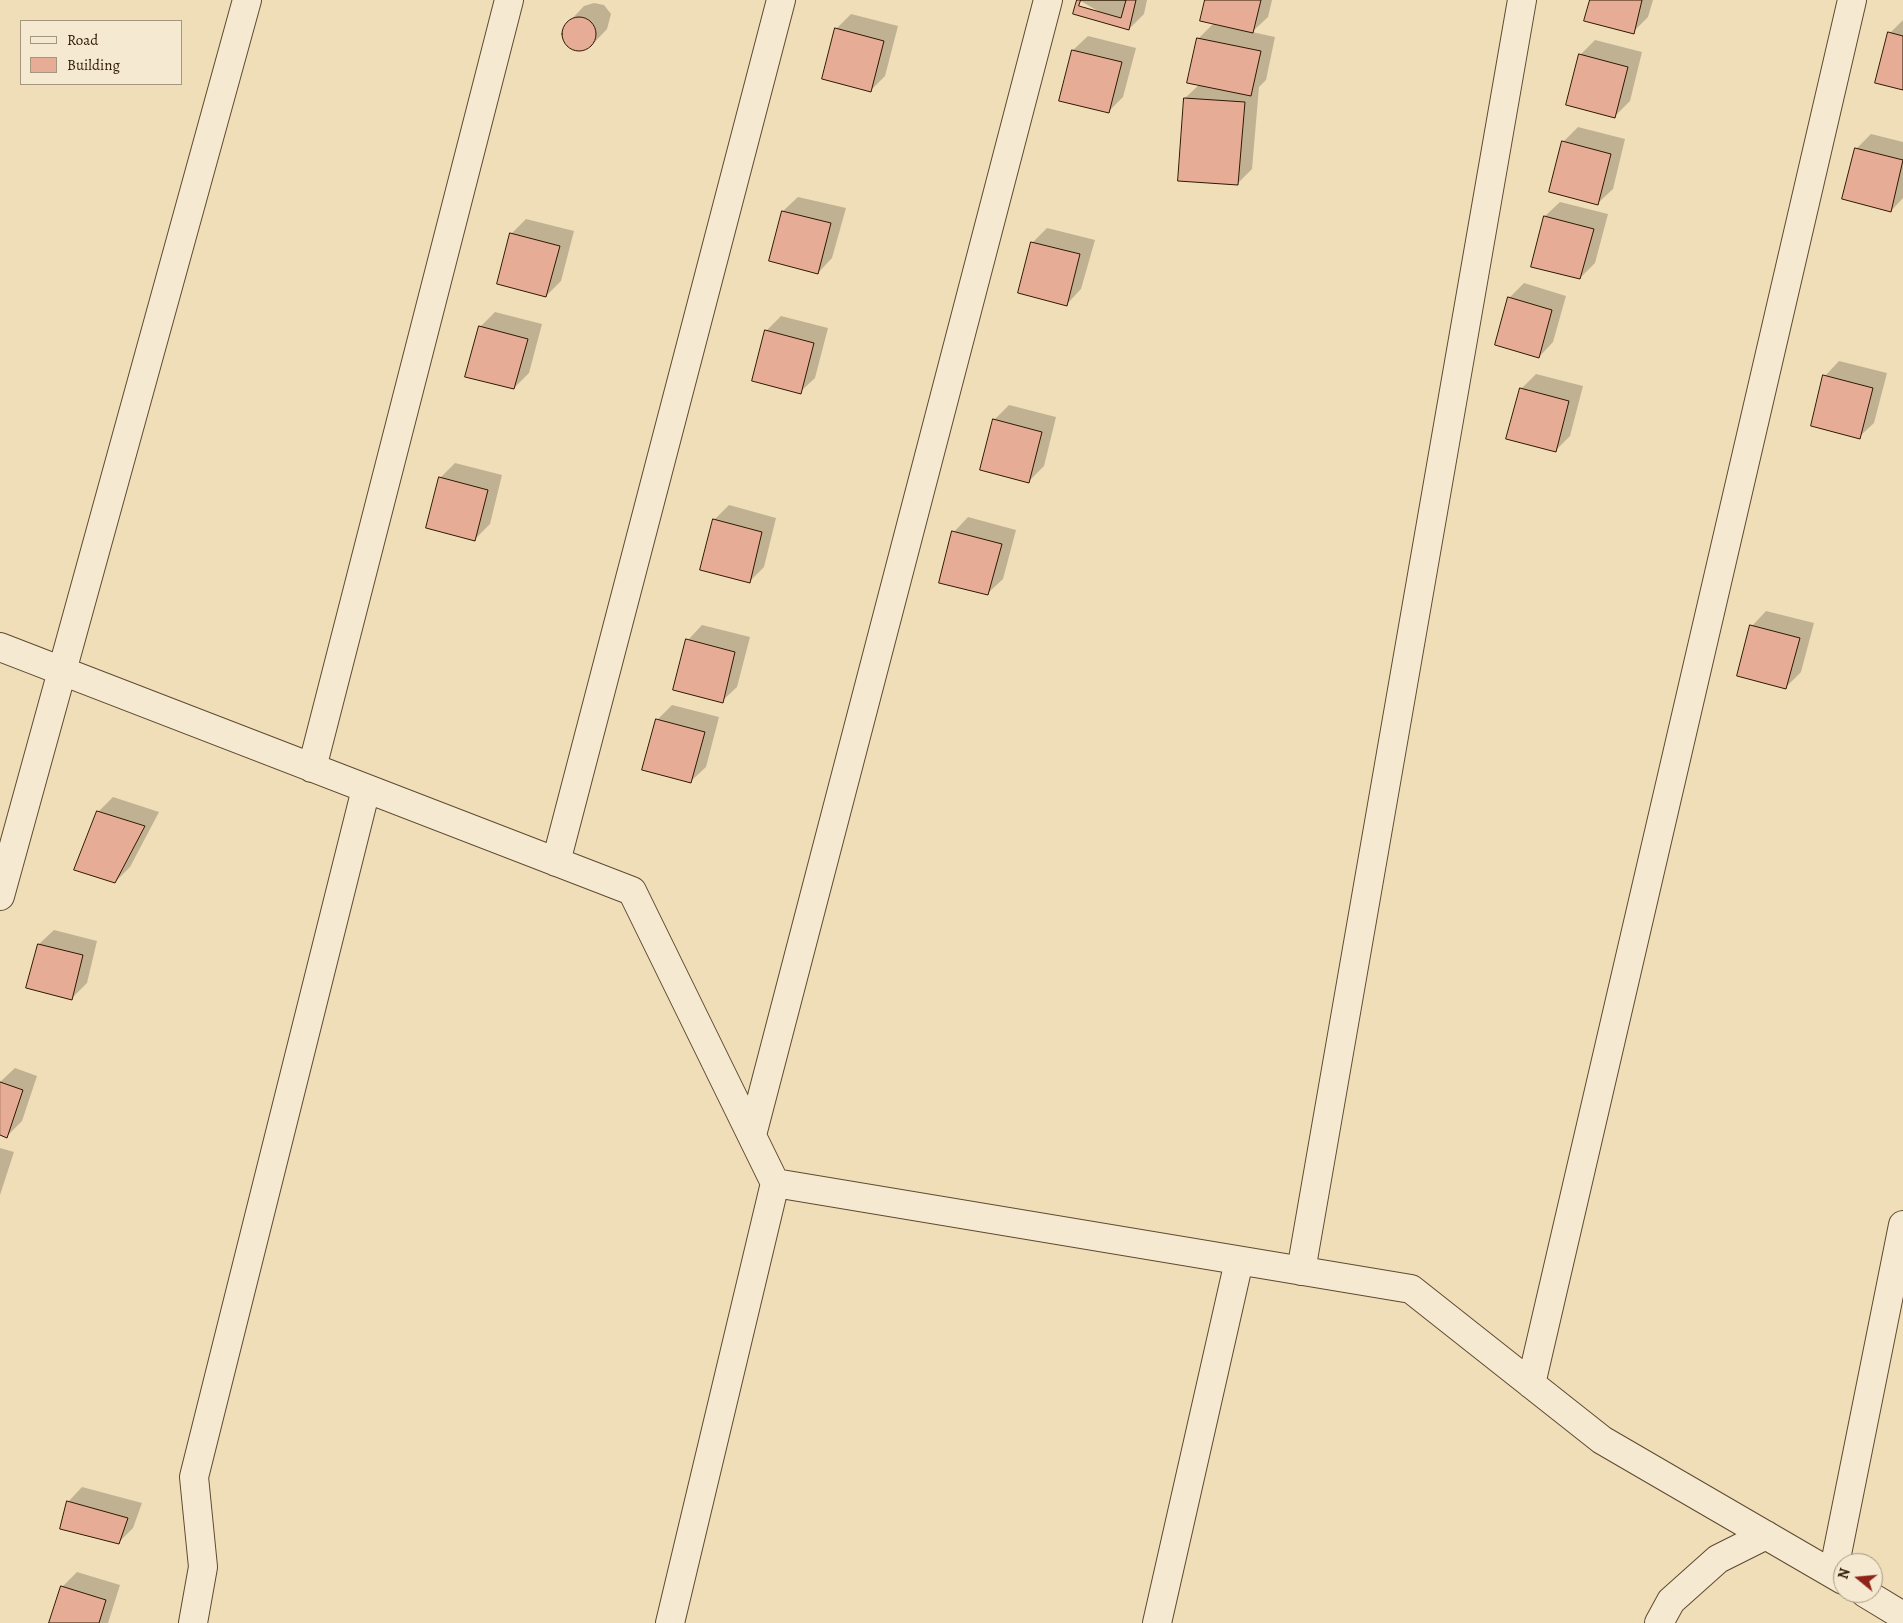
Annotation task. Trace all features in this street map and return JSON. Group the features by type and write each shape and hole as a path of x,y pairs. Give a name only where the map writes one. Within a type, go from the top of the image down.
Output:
{"street":[{"path":"0,896 247,0"},
{"path":"312,768 509,0"},
{"path":"556,862 780,0"},
{"path":"752,1135 1048,0"},
{"path":"1301,1271 1522,0"},
{"path":"1531,1384 1852,0"},
{"path":"0,648 632,891 776,1182 670,1623"},
{"path":"193,1623 203,1567 194,1477 366,788"},
{"path":"776,1182 1411,1289 1602,1440 1833,1574"},
{"path":"1842,1553 1903,1226"},
{"path":"1157,1623 1239,1260"},
{"path":"1659,1623 1671,1601 1718,1559 1766,1535"},
{"path":"1882,1603 1903,1616"}],"building":[{"path":"1077,0 1136,0 1129,30 1073,14"},
{"path":"1081,0 1126,0 1121,18 1079,6"},
{"path":"1205,0 1261,0 1253,33 1200,21"},
{"path":"1590,0 1642,0 1634,34 1584,21"},
{"path":"579,17 586,18 591,22 595,27 595,41 591,46 586,50 579,51 572,50 567,46 563,41 562,34 563,27 567,22 572,18"},
{"path":"835,28 884,41 871,92 822,79"},
{"path":"1888,32 1903,36 1903,90 1875,83"},
{"path":"1197,38 1261,51 1251,96 1187,83"},
{"path":"1072,50 1122,62 1109,113 1059,101"},
{"path":"1579,54 1628,67 1615,118 1566,105"},
{"path":"1184,98 1245,102 1238,185 1178,181"},
{"path":"1562,141 1611,154 1598,205 1549,192"},
{"path":"1855,148 1903,160 1891,212 1842,199"},
{"path":"782,211 831,223 818,274 769,261"},
{"path":"1544,216 1594,229 1580,279 1531,267"},
{"path":"510,233 560,246 546,297 497,284"},
{"path":"1031,242 1080,254 1067,306 1018,293"},
{"path":"1508,297 1552,310 1539,358 1495,345"},
{"path":"479,326 528,339 514,389 465,377"},
{"path":"765,330 814,343 801,394 752,381"},
{"path":"1823,375 1873,388 1860,439 1811,426"},
{"path":"1520,388 1569,401 1556,452 1506,439"},
{"path":"993,419 1042,432 1029,483 980,470"},
{"path":"439,477 488,490 475,541 426,528"},
{"path":"713,519 762,532 750,583 700,570"},
{"path":"952,531 1002,544 988,595 939,583"},
{"path":"1750,625 1800,638 1786,689 1737,676"},
{"path":"686,639 735,652 723,703 673,690"},
{"path":"656,719 705,732 691,783 642,770"},
{"path":"97,811 145,826 115,883 74,870"},
{"path":"38,944 83,955 72,1000 26,988"},
{"path":"0,1082 23,1090 7,1138 0,1135"},
{"path":"67,1501 128,1518 119,1544 60,1529"},
{"path":"61,1586 106,1600 99,1623 49,1623"}]}
